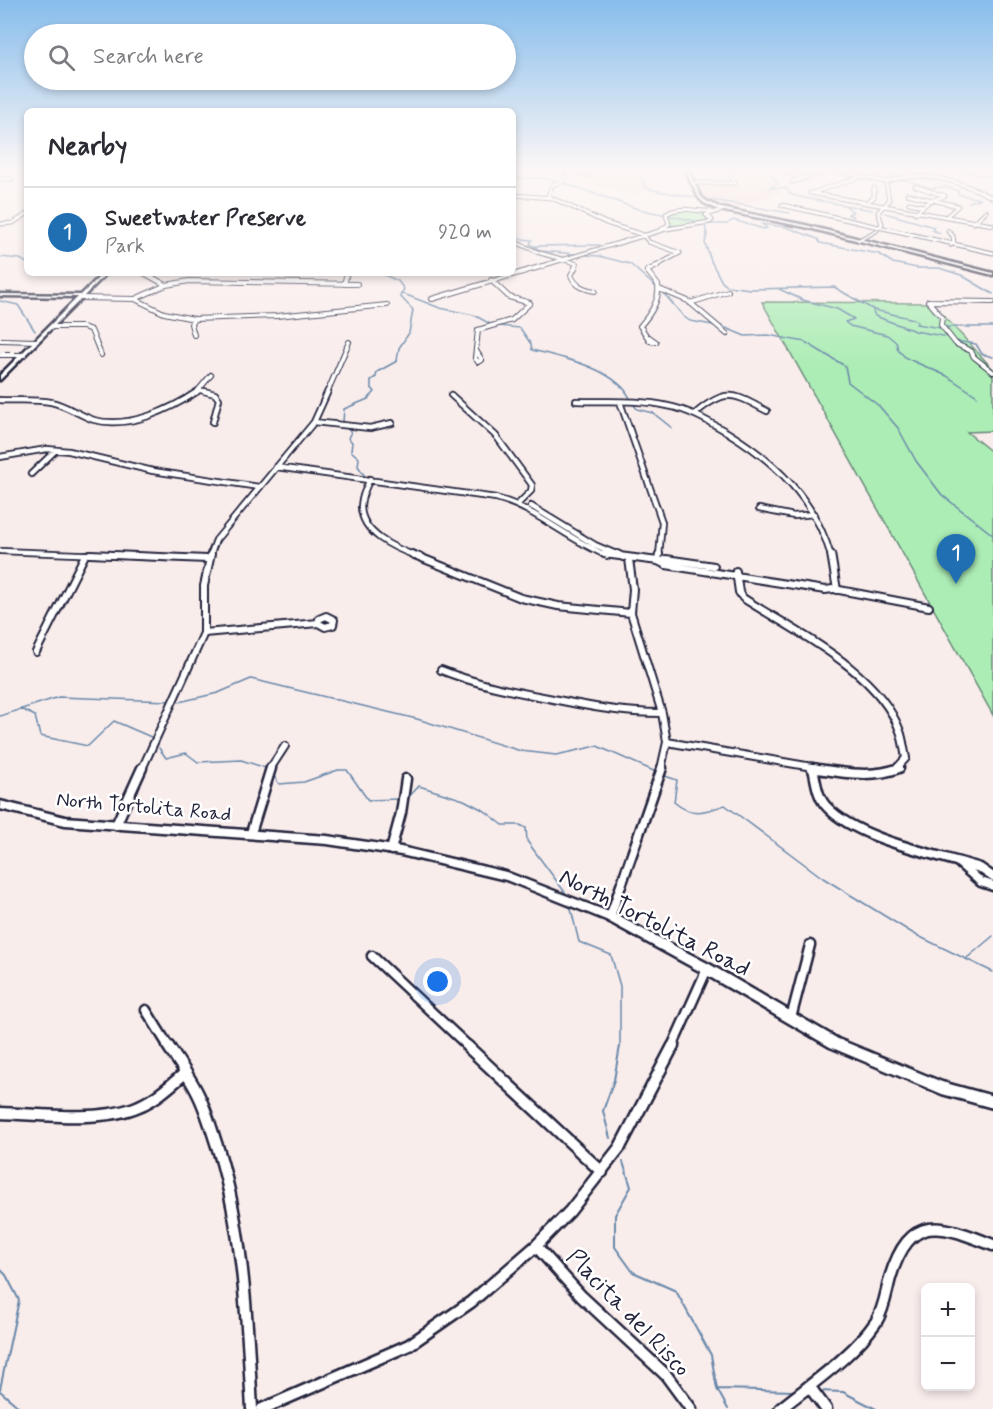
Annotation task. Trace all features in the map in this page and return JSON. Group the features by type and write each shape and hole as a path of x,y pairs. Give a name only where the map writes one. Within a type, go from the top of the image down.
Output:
{"street":[{"path":"516,273 642,236"},
{"path":"516,274 642,236"},
{"path":"642,236 649,242 680,253 647,271 656,280 659,289 650,318 640,326 649,337"},
{"path":"842,236 993,274"},
{"path":"857,239 863,236"},
{"path":"916,236 993,253"},
{"path":"951,245 954,243 953,236"},
{"path":"516,241 523,242 536,252 560,259 569,259 577,264 570,275 571,279 583,289 595,291"},
{"path":"0,378 102,276"},
{"path":"150,276 166,285"},
{"path":"344,284 346,276"},
{"path":"492,281 507,276"},
{"path":"432,299 510,276"},
{"path":"135,299 166,285 201,280 357,284"},
{"path":"477,352 476,332 478,330 512,320 530,303 509,297 501,292 492,281"},
{"path":"659,289 690,303 727,334"},
{"path":"690,303 728,291"},
{"path":"0,295 135,299 164,313 194,319 277,316 387,304"},
{"path":"993,302 928,301 942,317 941,325 956,344 971,351 974,357 993,372"},
{"path":"194,319 191,324 194,335"},
{"path":"52,327 83,327 90,330 101,355"},
{"path":"0,340 37,341"},
{"path":"116,825 204,633 202,618 207,559 216,540 314,422 349,342"},
{"path":"0,355 24,355"},
{"path":"0,400 51,402 95,420 111,423 140,418 179,404 200,390 211,375"},
{"path":"200,390 215,394 219,399 213,422"},
{"path":"451,395 492,431 511,452 532,485 531,491 520,503"},
{"path":"696,413 709,401 725,396 746,400 766,411"},
{"path":"576,401 658,404 696,413 767,458 799,490 830,545 835,564 835,590"},
{"path":"620,402 662,522 659,561"},
{"path":"314,422 370,428 392,423"},
{"path":"0,457 38,449 56,450 153,471 259,487"},
{"path":"31,474 56,450"},
{"path":"276,467 405,484 520,503 593,550 610,557 659,561 666,564 736,573 929,607"},
{"path":"370,479 361,507 366,522 388,545 521,598 558,606 632,613"},
{"path":"759,509 794,516 814,514"},
{"path":"0,551 207,559"},
{"path":"36,652 85,555"},
{"path":"610,917 659,780 667,742 662,712 640,647 632,613 633,589 627,559"},
{"path":"667,742 813,768 869,774 888,772 898,768 906,759 905,744 891,711 872,686 833,656 743,598 736,573"},
{"path":"204,633 318,623"},
{"path":"441,670 467,681 510,691 623,712 662,712"},
{"name":"North Tortolita Road","path":"251,833 269,769 274,757 285,746"},
{"path":"813,768 822,799 836,814 856,826 985,870 993,876"},
{"path":"391,850 401,813 406,779"},
{"name":"North Tortolita Road","path":"0,805 64,821 327,840 391,850 506,876 610,917 707,969 834,1043 942,1088 993,1102"},
{"path":"959,863 981,882 993,886"},
{"path":"791,1017 810,945"},
{"path":"372,956 602,1172"},
{"path":"262,1409 410,1345 471,1302 536,1246 570,1211 620,1147 642,1109 707,969"},
{"path":"146,1010 164,1036 184,1074 197,1091 207,1114 226,1180 239,1239 246,1294 252,1409"},
{"path":"0,1113 117,1114 164,1092 184,1074"},
{"path":"780,1409 808,1386 874,1323 886,1302 891,1273 906,1239 932,1226 958,1231 993,1245"},
{"name":"Placita del Risco","path":"536,1246 581,1296 666,1375 691,1409"},
{"path":"808,1386 826,1409"}],"green space":[{"path":"762,302 932,303 993,369 993,431 967,432 993,453 993,715"}],"waterway":[{"path":"707,236 705,243 711,261 722,282 727,286 750,289 834,287 874,310 914,319 918,322 916,324 941,328"},
{"path":"809,236 818,239 820,243 879,254 893,263 917,268 939,268 961,275 993,294"},
{"path":"516,238 532,240 530,244 541,251 576,254"},
{"path":"535,246 600,245"},
{"path":"584,255 599,256 630,264 667,297 684,317 690,321 713,325"},
{"path":"0,257 24,261"},
{"path":"387,276 398,281 404,289 402,293"},
{"path":"779,289 803,300 837,309 854,319 845,322 850,326 887,335 896,342 898,350 906,358 947,376 977,396"},
{"path":"343,422 344,409 368,399 375,392 371,387 371,380 376,377 377,372 397,361 399,348 409,333 413,310 400,296 402,293"},
{"path":"402,293 440,308 474,315 492,325"},
{"path":"0,301 18,305 35,331"},
{"path":"873,311 875,316 915,331 948,337"},
{"path":"499,326 520,328 531,344 532,350 581,364 605,374 624,389 637,409 653,413 672,428"},
{"path":"721,326 745,336 768,335 805,342 845,366 848,382 879,406 898,428 916,461 942,495 993,535"},
{"path":"946,327 993,327"},
{"path":"955,341 976,344 982,354 993,357"},
{"path":"345,427 351,432 348,438 352,442 351,451 359,458 358,466 364,475"},
{"path":"179,702 218,693 251,679 417,719 521,751 556,755 597,746 656,772"},
{"path":"21,709 59,697 169,701"},
{"path":"0,716 21,709"},
{"path":"21,709 35,716 40,736 88,746 114,721 151,737"},
{"path":"159,748 166,758 186,753 198,762 241,760 266,768"},
{"path":"272,773 279,784 304,782 338,770 347,770 368,800 399,799"},
{"path":"665,776 677,780 674,802 680,807 698,812 725,805 823,878 914,934 993,972"},
{"path":"407,799 419,786 464,800 485,811 503,825 520,825 526,828 527,841 567,895"},
{"path":"570,905 579,942 611,955 620,986 620,1046"},
{"path":"967,958 993,936"},
{"path":"610,1138 603,1111 614,1080 620,1046"},
{"path":"623,1162 631,1187 615,1215 615,1247 633,1272 676,1291 711,1355 717,1389"},
{"path":"0,1269 6,1275 19,1300 0,1389"},
{"path":"717,1389 796,1391"},
{"path":"717,1389 728,1409"},
{"path":"0,1391 21,1409"},
{"path":"818,1391 843,1392 876,1409"}],"place":[{"name":"Sweetwater Preserve","path":"956,584"}]}
